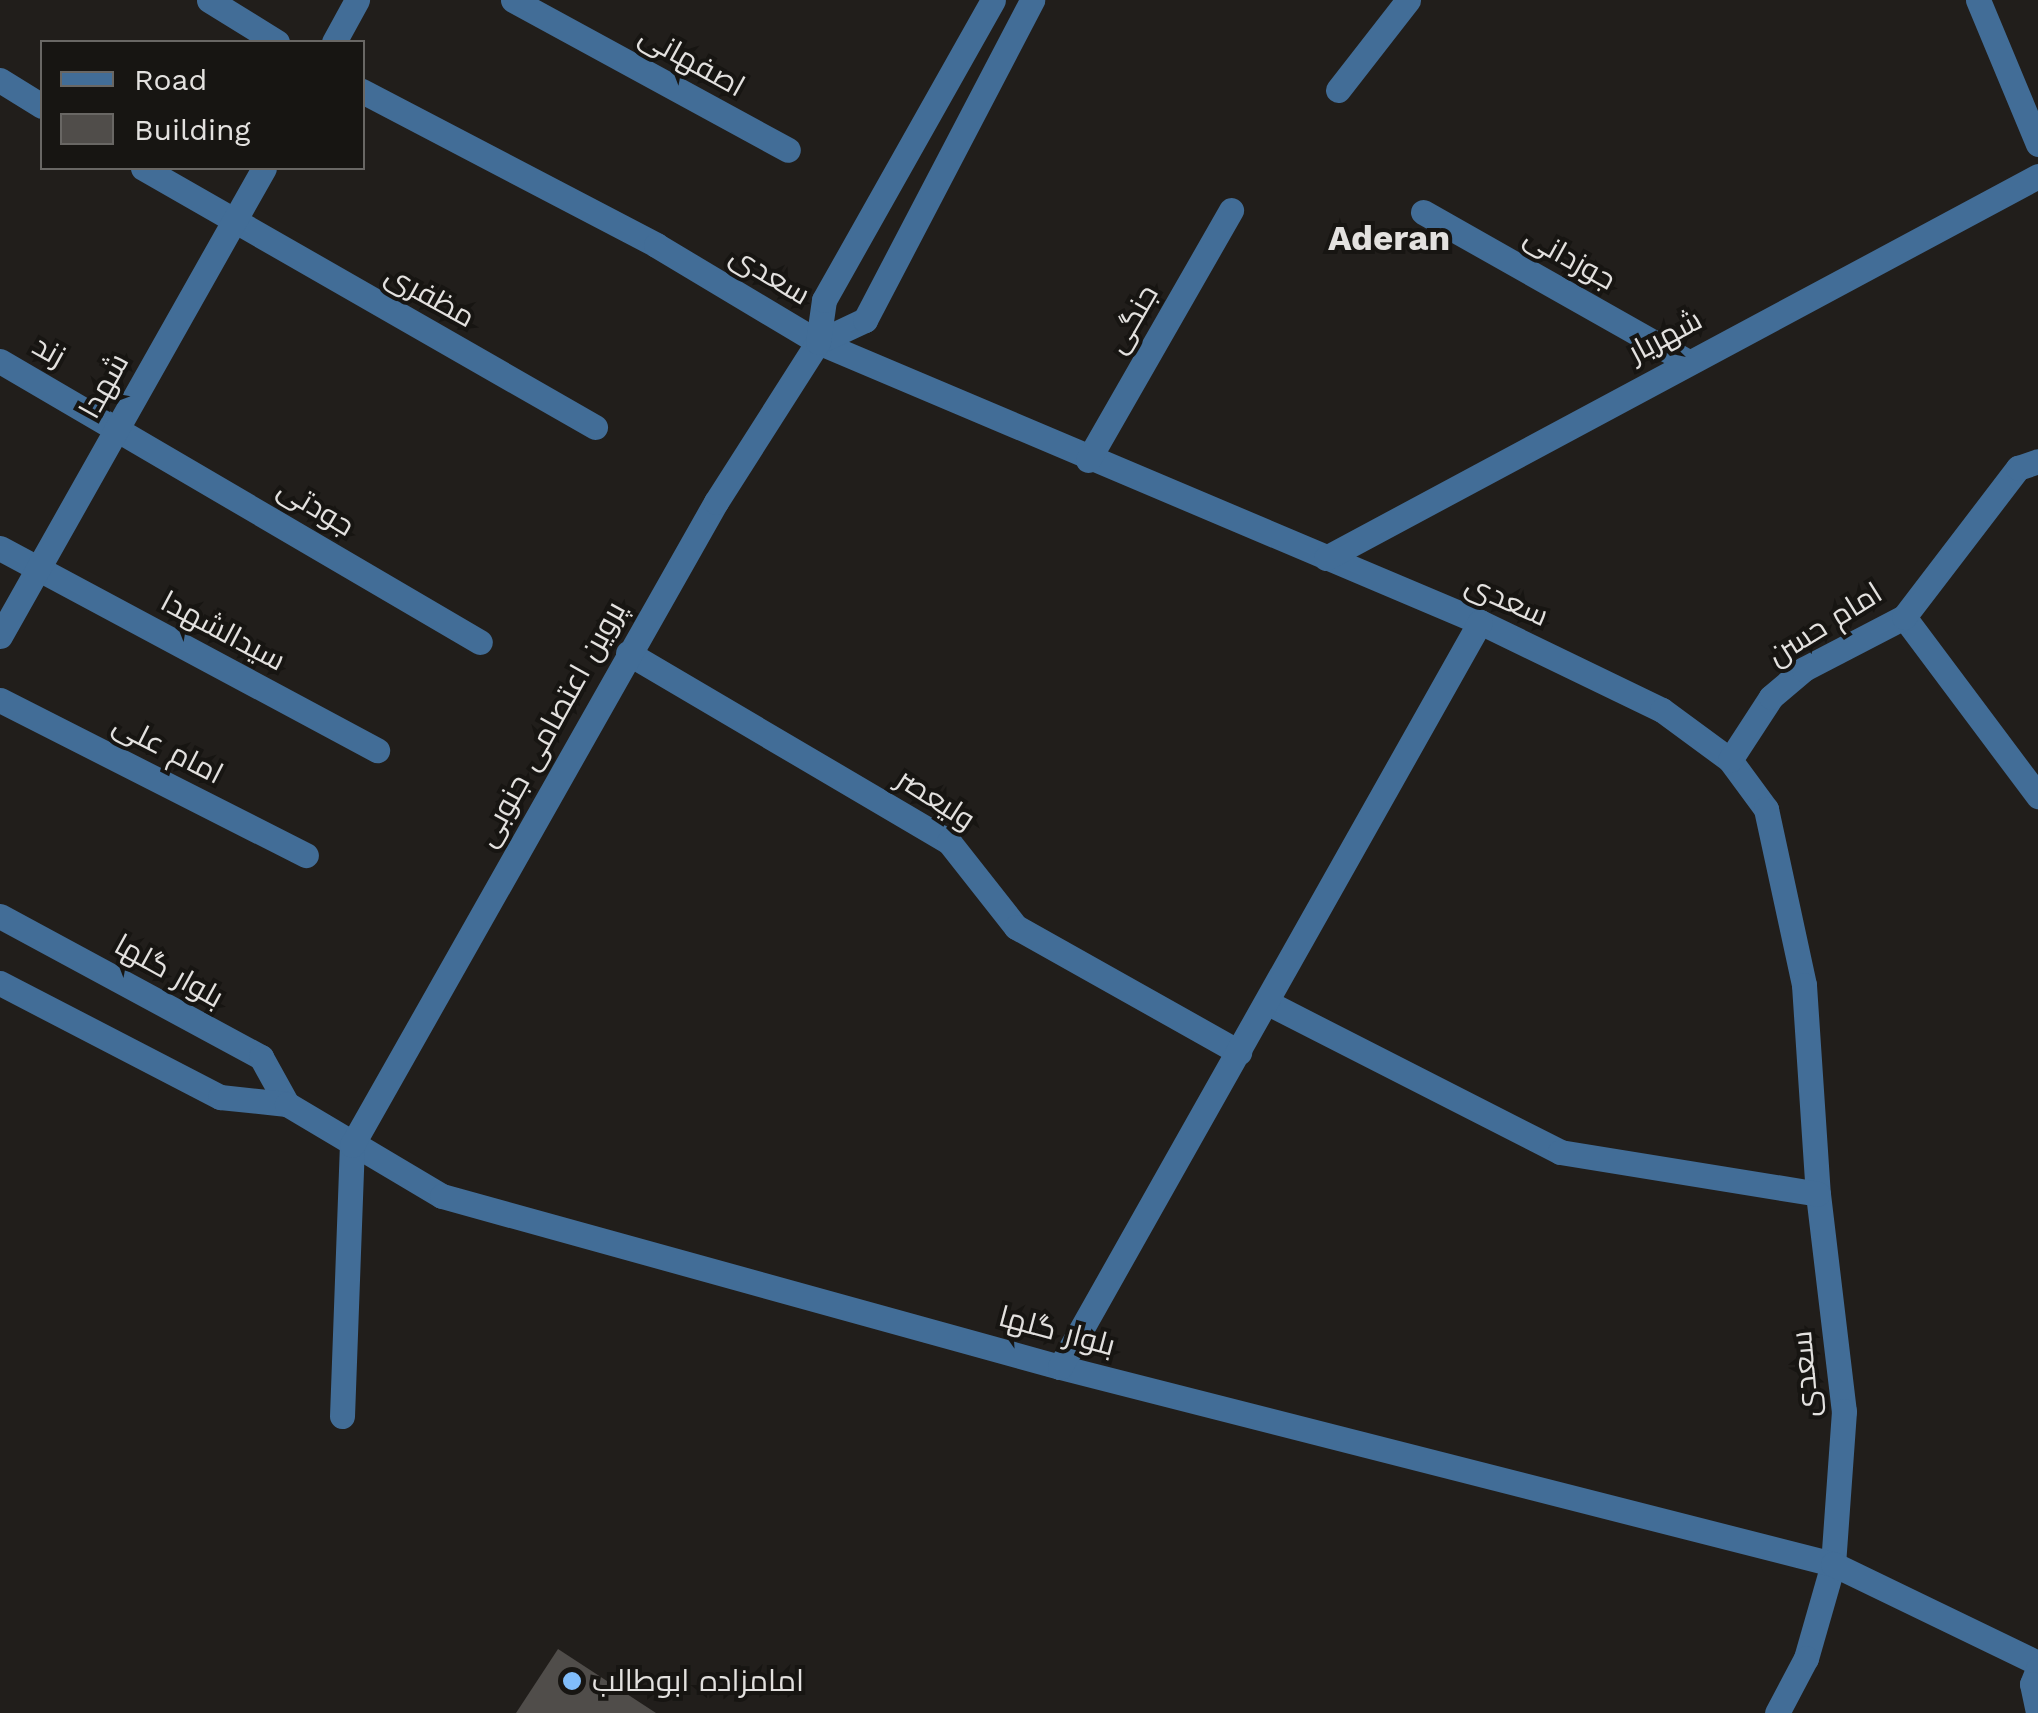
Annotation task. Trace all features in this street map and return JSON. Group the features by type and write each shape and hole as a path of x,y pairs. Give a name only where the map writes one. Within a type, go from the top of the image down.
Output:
{"street":[{"path":"209,0 274,40"},
{"path":"335,40 357,0"},
{"name":"اصفهانی","path":"512,0 788,150"},
{"path":"818,342 824,300 993,0"},
{"path":"818,342 865,320 1032,0"},
{"path":"1338,90 1408,0"},
{"path":"1978,0 2038,144"},
{"path":"0,80 40,105"},
{"name":"سعدی","path":"365,94 656,245 818,342 1088,460 1480,622 1662,710 1730,760 1766,809 1804,984 1818,1194 1844,1411 1833,1564 1801,1670 1777,1713"},
{"name":"مظفری","path":"146,170 595,427"},
{"name":"شهدا","path":"0,636 263,170"},
{"name":"شهریار","path":"1326,558 1686,361 2038,176"},
{"name":"جنگی","path":"1088,460 1232,210"},
{"name":"جوزدانی","path":"1423,212 1686,361"},
{"name":"پروین اعتصامی جنوبی","path":"352,1146 628,653 818,342"},
{"name":"زند","path":"0,361 118,427"},
{"name":"جودتی","path":"118,427 480,642"},
{"name":"امام حسن","path":"1730,760 1772,698 1804,669 1904,617 2018,468 2038,461"},
{"name":"سیدالشهدا","path":"0,548 377,750"},
{"path":"1904,617 2038,796"},
{"path":"1060,1367 1270,1004 1480,622"},
{"name":"ولیعصر","path":"628,653 949,842 1016,927 1239,1052"},
{"name":"امام علی","path":"0,700 306,856"},
{"name":"بلوار گلها","path":"0,916 261,1057 287,1104"},
{"name":"بلوار گلها","path":"0,983 220,1097 287,1104 442,1196 1060,1367 1833,1564 2038,1666"},
{"path":"1270,1004 1560,1152 1818,1194"},
{"path":"342,1416 352,1146"},
{"path":"2038,1666 2032,1684 2038,1712"}],"building":[{"name":"امامزاده ابوطالب","path":"558,1649 656,1713 516,1713"}],"place":[{"name":"امامزاده ابوطالب","path":"572,1681"}],"district":[{"name":"Aderan","path":"1389,238"}]}
